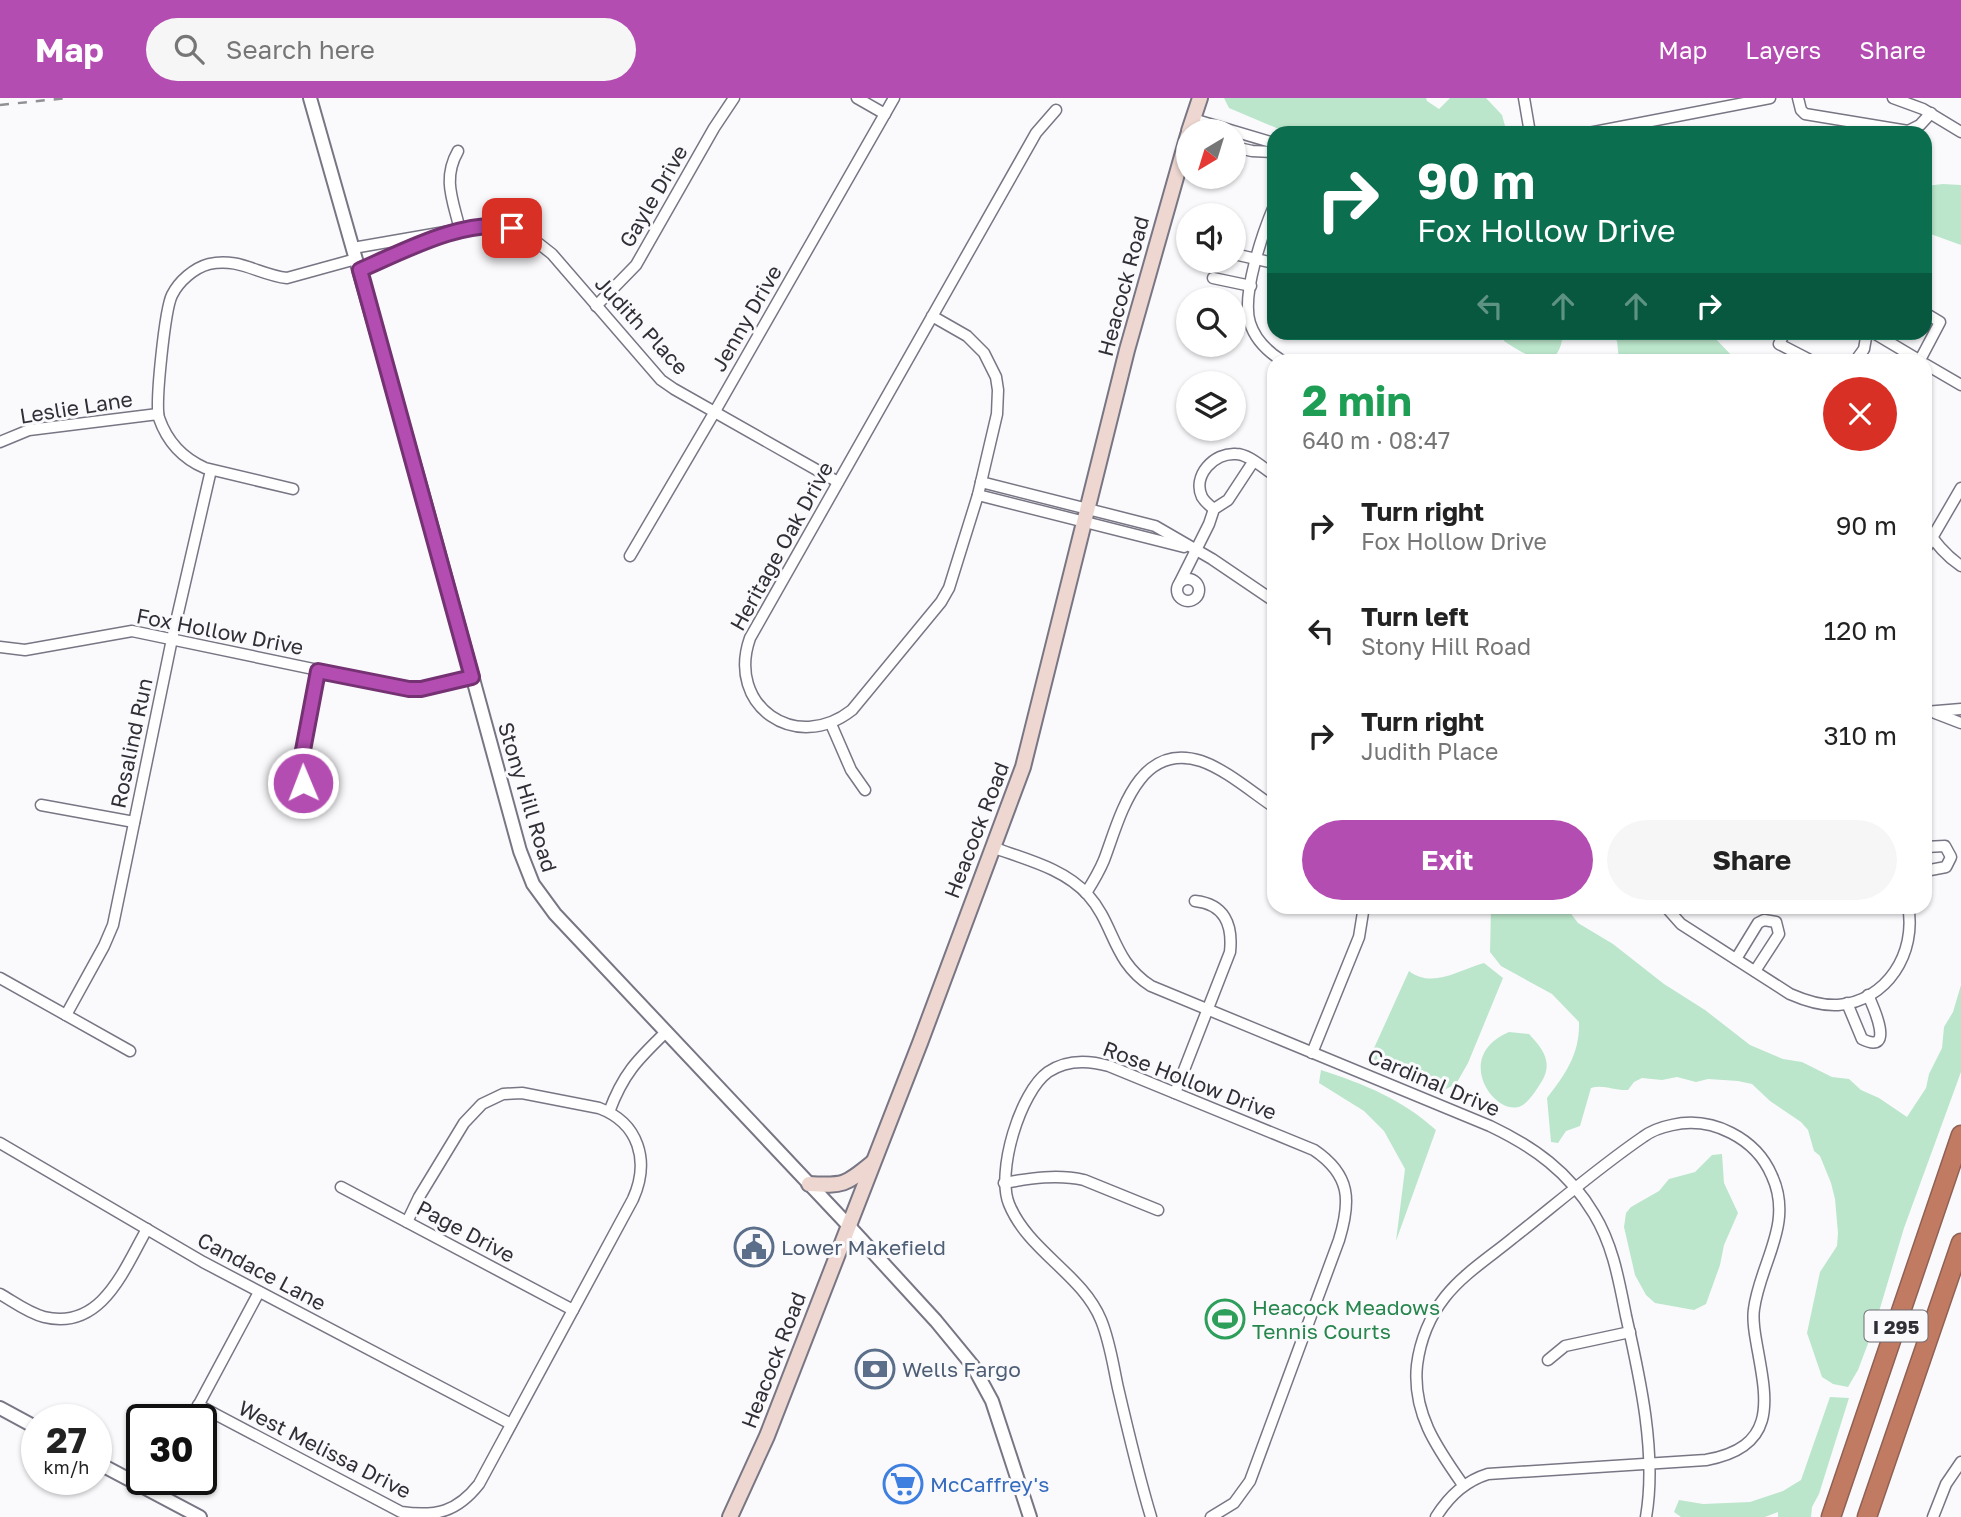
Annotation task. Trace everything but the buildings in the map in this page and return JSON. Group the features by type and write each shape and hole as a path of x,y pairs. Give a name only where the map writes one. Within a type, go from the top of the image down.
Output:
{"highway":[{"name":"I 295","path":"1831,1517 1961,1135"},
{"name":"I 295","path":"1867,1517 1961,1243"}],"main road":[{"name":"Heacock Road","path":"1193,119 1200,98"},
{"name":"Heacock Road","path":"730,1517 767,1436 916,1055 1029,746 1147,276 1176,176"},
{"path":"809,1184 846,1184 873,1162"}],"street":[{"name":"Stony Hill Road","path":"310,98 520,851 533,884 555,914 848,1225 958,1347 979,1374 992,1401 1030,1517"},
{"name":"Gayle Drive","path":"596,306 636,265 734,98"},
{"path":"857,98 885,114"},
{"name":"Jenny Drive","path":"630,556 894,98"},
{"path":"1524,98 1529,126"},
{"path":"1625,126 1770,98"},
{"path":"1798,98 1805,114 1878,126"},
{"path":"1893,98 1931,113 1961,132"},
{"name":"Heritage Oak Drive","path":"831,724 799,727 767,714 753,697 745,668 750,638 1036,133 1056,110"},
{"path":"1918,126 1931,113"},
{"path":"1246,140 1267,143"},
{"path":"1246,150 1267,152"},
{"path":"458,151 451,164 448,181 460,230"},
{"name":"Judith Place","path":"357,259 491,224 524,232 552,254 661,380 714,413 838,482"},
{"path":"1267,227 1256,259 1251,286 1250,322 1263,346 1273,354"},
{"name":"Judith Place","path":"357,259 460,230"},
{"path":"1246,257 1267,261"},
{"path":"293,489 211,470 193,463 183,456 168,437 158,414 167,311 173,292 189,275 208,265 232,262 276,277 287,278 357,259"},
{"path":"1213,278 1251,286"},
{"path":"865,790 851,770 831,724 852,710 866,696 941,602 955,575 997,414 998,390 990,363 978,345 967,335 932,316"},
{"path":"1932,317 1940,322 1932,337"},
{"path":"1781,340 1779,344 1798,354"},
{"path":"1884,340 1909,354"},
{"path":"1932,368 1961,385"},
{"name":"Leslie Lane","path":"0,442 29,430 158,414"},
{"path":"1214,509 1202,496 1200,488 1210,462 1236,453 1267,471"},
{"path":"1180,582 1214,509 1228,500 1253,462"},
{"name":"Rosalind Run","path":"66,1015 107,939 211,470"},
{"path":"981,482 1086,516"},
{"path":"1932,538 1961,488"},
{"path":"978,495 1155,526 1267,596"},
{"path":"1932,541 1961,566"},
{"name":"Fox Hollow Drive","path":"0,648 25,650 132,631 409,689 421,689 472,677"},
{"path":"303,783 300,766 318,671"},
{"path":"1932,713 1961,709"},
{"path":"1932,714 1961,723"},
{"path":"1086,893 1099,872 1130,792 1145,773 1156,766 1178,759 1199,760 1267,802"},
{"path":"41,805 134,822"},
{"path":"1932,847 1945,846 1951,857 1946,867 1932,870"},
{"name":"Cardinal Drive","path":"992,847 1066,877 1086,893 1102,916 1116,948 1131,969 1143,980 1167,994 1518,1139 1546,1157 1577,1189 1594,1213 1611,1248 1630,1332 1645,1425 1649,1463 1646,1517"},
{"path":"1175,1093 1228,964 1231,936 1228,924 1217,908 1208,902 1195,901"},
{"path":"1312,1053 1359,937 1363,914"},
{"path":"1672,914 1681,924 1790,994 1819,1004 1847,1003 1868,995 1893,974 1904,956 1909,937 1908,914"},
{"path":"1736,959 1758,923 1763,920 1776,922 1779,934 1755,971"},
{"path":"0,978 130,1051"},
{"path":"1847,1003 1862,1039 1875,1041 1880,1037 1881,1028 1868,995"},
{"path":"609,1112 630,1068 666,1032"},
{"name":"Rose Hollow Drive","path":"1151,1517 1133,1458 1110,1346 1100,1318 1087,1296 1021,1225 1008,1202 1004,1183 1007,1154 1028,1098 1041,1078 1058,1067 1075,1061 1100,1063 1314,1150 1334,1167 1343,1182 1348,1199 1347,1216 1250,1481 1234,1503 1211,1517"},
{"path":"407,1222 464,1123 473,1111 490,1099 509,1093 522,1093 609,1112 624,1123 638,1144 641,1177 633,1199 573,1310"},
{"path":"1436,1517 1444,1504 1463,1485 1476,1478 1503,1471 1724,1457 1743,1447 1758,1430 1766,1399 1754,1332 1754,1308 1779,1226 1776,1187 1766,1164 1749,1144 1710,1125 1684,1123 1644,1136 1474,1270 1449,1293 1436,1311 1423,1339 1416,1385 1423,1420 1463,1485"},
{"name":"Candace Lane","path":"0,1143 259,1292 511,1424"},
{"path":"1004,1183 1073,1177 1158,1210"},
{"name":"Page Drive","path":"341,1187 573,1310"},
{"path":"0,1294 42,1316 65,1319 86,1313 97,1307 112,1291 147,1229"},
{"path":"199,1404 259,1292"},
{"name":"West Melissa Drive","path":"217,1415 401,1512 422,1517 440,1514 452,1510 470,1496 479,1484 573,1310"},
{"path":"1548,1360 1564,1346 1630,1332"},
{"path":"0,1408 21,1419"},
{"path":"1933,1517 1946,1483 1961,1462"},
{"path":"160,1495 200,1517"}],"green space":[{"path":"1224,98 1426,98 1439,109 1450,98 1486,98 1502,115 1505,126 1271,126 1229,108"},
{"path":"1932,185 1961,185 1961,245 1932,235"},
{"path":"1562,340 1556,354 1526,354 1504,341"},
{"path":"1717,340 1730,354 1618,354 1617,341"},
{"path":"1491,914 1572,914 1578,923 1613,944 1750,1045 1783,1059 1802,1062 1832,1077 1849,1079 1861,1090 1879,1098 1907,1117 1926,1088 1929,1074 1942,1048 1944,1027 1953,1012 1961,985 1961,1072 1904,1228 1875,1325 1858,1370 1848,1387 1833,1384 1822,1377 1807,1333 1820,1272 1837,1246 1838,1233 1831,1183 1820,1156 1814,1151 1808,1130 1752,1084 1708,1079 1696,1082 1677,1077 1662,1080 1642,1078 1634,1082 1628,1090 1591,1088 1580,1126 1566,1131 1558,1143 1551,1142 1547,1098 1570,1063 1577,1044 1579,1022 1552,994 1501,966 1490,952"},
{"path":"1484,963 1503,978 1468,1063 1456,1084 1444,1090 1396,1071 1370,1057 1409,971 1418,976 1436,978"},
{"path":"1509,1032 1529,1034 1542,1050 1547,1068 1530,1098 1521,1106 1511,1107 1500,1103 1491,1094 1484,1083 1481,1070 1483,1056 1492,1043"},
{"path":"1321,1070 1382,1094 1409,1109 1436,1130 1396,1241 1405,1169 1384,1131 1364,1111 1319,1083"},
{"path":"1722,1154 1724,1183 1738,1213 1724,1245 1706,1304 1694,1310 1655,1303 1646,1295 1635,1275 1624,1227 1626,1213 1631,1207 1659,1191 1669,1179 1695,1172 1712,1155"},
{"path":"1830,1397 1849,1398 1811,1517 1778,1517 1778,1512 1765,1517 1681,1517 1674,1512 1679,1500 1703,1504 1750,1502 1783,1491 1801,1480"}],"railway":[{"path":"0,105 67,98"}],"place":[{"name":"Lower Makefield","path":"754,1247"},
{"name":"Heacock Meadows Tennis Courts","path":"1225,1319"},
{"name":"Wells Fargo","path":"875,1369"},
{"name":"McCaffrey's","path":"903,1484"}],"route":[{"path":"303,783 300,766 318,671 409,689 421,689 472,677 360,270 460,230 491,224 512,228"}]}
